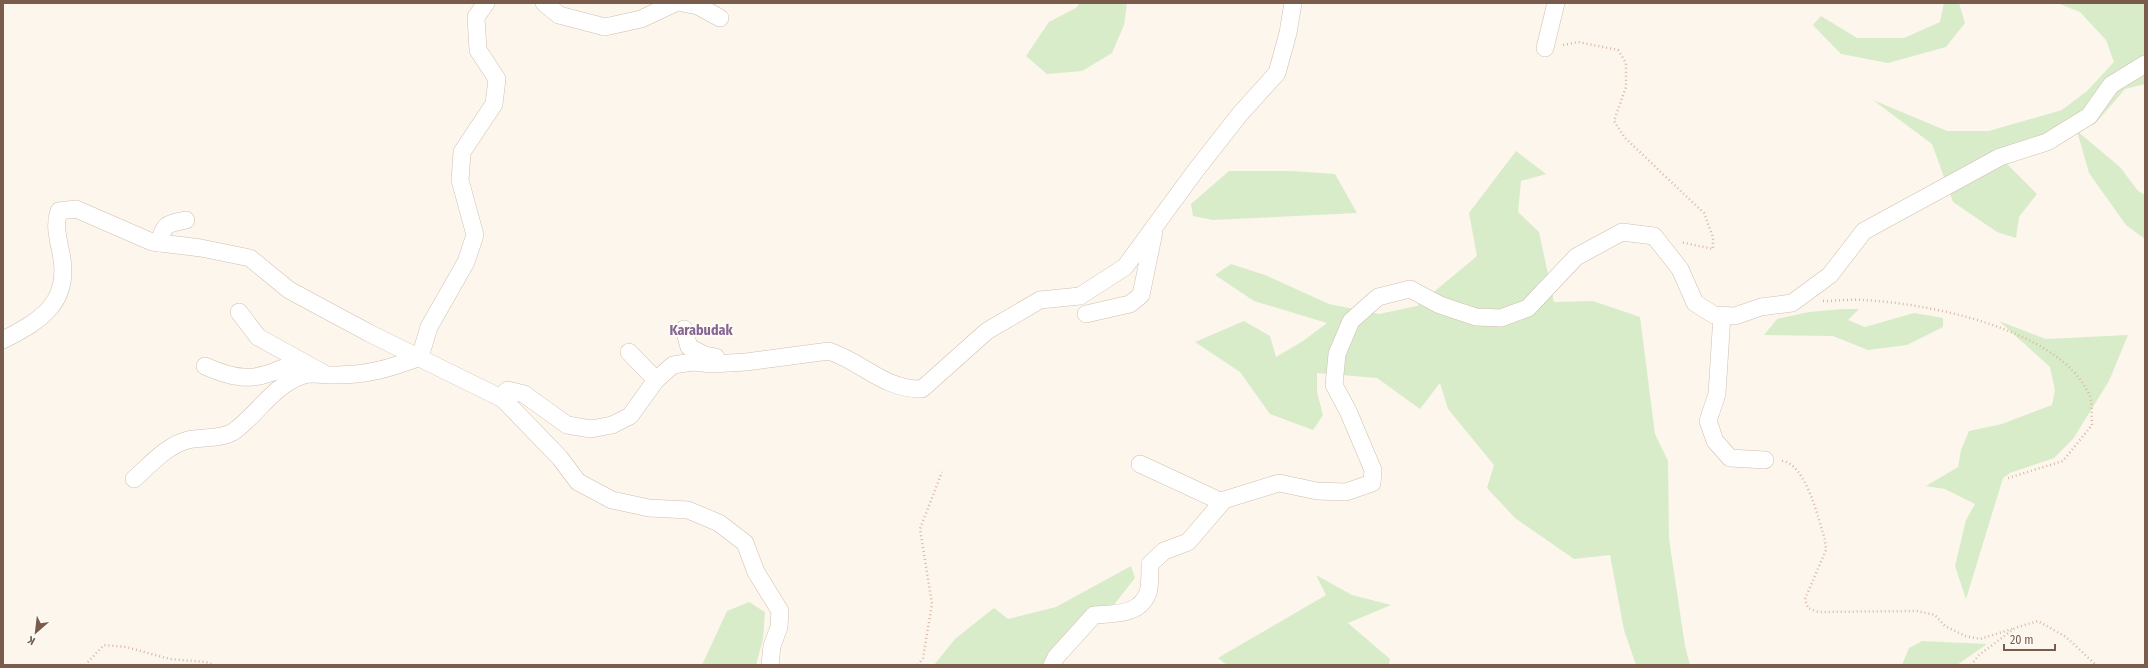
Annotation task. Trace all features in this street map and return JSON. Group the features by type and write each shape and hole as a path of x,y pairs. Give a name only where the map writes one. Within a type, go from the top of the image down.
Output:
{"street":[{"path":"420,357 429,327 466,262 475,235 460,180 462,152 494,104 497,79 478,50 476,17 486,3"},
{"path":"544,3 559,15 605,27 641,19 675,3"},
{"path":"682,3 698,6 720,18"},
{"path":"503,399 503,394 508,390 524,394 567,425 591,429 612,425 630,416 656,380 673,366 693,362 712,364 746,362 829,352 840,355 888,382 907,389 922,389 987,331 1040,300 1080,296 1125,267 1206,157 1277,73 1288,33 1294,3"},
{"path":"1545,48 1556,3"},
{"path":"1052,665 1056,657 1094,615 1121,614 1140,606 1149,590 1150,564 1164,551 1188,542 1222,502 1279,484 1318,491 1346,492 1372,483 1373,470 1351,418 1334,385 1337,354 1351,321 1378,297 1410,289 1440,305 1476,317 1501,318 1528,308 1576,257 1622,232 1654,236 1680,269 1695,303 1714,315 1735,316 1761,307 1792,302 1830,275 1864,231 2000,157 2047,142 2089,116 2111,85 2145,64"},
{"path":"3,340 23,330 53,306 62,286 63,261 56,220 58,211 76,209 152,242 201,248 250,258 289,290 369,333 503,399 560,458 578,482 612,500 649,508 688,510 719,523 745,543 756,572 780,611 779,627 772,646 770,665"},
{"path":"160,243 163,229 168,224 186,220"},
{"path":"1086,314 1130,304 1140,295 1156,224"},
{"path":"239,312 258,337 300,362 325,374"},
{"path":"1722,315 1717,394 1708,421 1715,441 1730,458 1764,460"},
{"path":"684,329 689,347 705,356 746,362"},
{"path":"629,352 656,380"},
{"path":"134,479 173,446 187,440 231,433 264,404 281,386 302,375 325,374 336,376 387,370 420,357"},
{"path":"205,366 223,374 245,379 265,376 300,362"},
{"path":"1140,464 1222,502"}],"path":[{"path":"1545,48 1578,42 1598,44 1618,50 1626,63 1626,86 1614,121 1626,138 1704,212 1713,236 1713,249 1654,236"},
{"path":"1792,302 1862,300 1946,310 1997,326 2046,349 2076,373 2090,396 2092,425 2063,461 2008,478"},
{"path":"1764,460 1786,461 1797,470 1804,479 1825,540 1826,550 1805,600 1808,608 1818,612 1917,611 1934,615 1945,626 1965,636 1980,639 2038,621 2066,637 2096,665"},
{"path":"918,665 922,658 932,604 920,528 942,472"},
{"path":"1970,665 1979,656 2015,628"},
{"path":"86,665 104,646 126,647 170,659 206,662 214,665"}],"green space":[{"path":"1080,3 1127,3 1124,25 1112,53 1082,71 1047,74 1026,56 1049,22 1076,8"},
{"path":"1944,3 1959,3 1965,23 1946,47 1888,63 1841,54 1813,25 1821,16 1857,38 1904,38 1940,22"},
{"path":"2057,3 2145,3 2145,84 2125,89 2095,124 1993,150 2037,194 2019,217 2016,238 1997,232 1953,202 1932,144 1873,100 1947,131 1989,131 2062,110 2087,91 2114,62 2106,40 2080,12"},
{"path":"2077,131 2120,167 2138,191 2145,195 2145,239 2126,225 2089,173"},
{"path":"1516,151 1546,174 1521,181 1518,212 1539,232 1554,302 1593,301 1640,317 1655,434 1668,461 1669,539 1685,646 1690,665 1636,665 1624,630 1610,555 1574,559 1515,518 1487,488 1494,465 1448,409 1440,383 1420,409 1377,378 1317,373 1317,392 1323,415 1313,430 1270,414 1240,372 1195,342 1244,321 1270,336 1276,357 1303,341 1327,323 1254,301 1215,275 1231,264 1265,275 1329,304 1379,314 1417,306 1477,256 1469,213"},
{"path":"1229,171 1292,171 1335,174 1357,213 1213,220 1193,216 1191,204"},
{"path":"1859,309 1848,320 1865,327 1914,313 1943,318 1943,327 1907,345 1868,350 1833,336 1764,335 1777,319 1809,312"},
{"path":"1999,321 2046,339 2128,335 2109,381 2073,439 2054,458 2010,473 2003,478 1966,599 1955,566 1966,520 1975,504 1945,489 1926,486 1958,467 1961,450 1969,431 2002,424 2052,405 2055,390 2050,367"},
{"path":"1131,566 1135,578 1113,606 1088,608 1049,657 1046,665 934,665 955,639 994,608 1008,619 1056,607"},
{"path":"1316,575 1352,595 1391,605 1348,623 1390,659 1389,665 1227,665 1218,658 1326,595"},
{"path":"749,602 765,612 763,639 756,665 702,665 727,611"},
{"path":"1922,641 1987,644 1957,665 1902,665 1909,648"}],"district":[{"name":"Karabudak","path":"701,330"}]}
